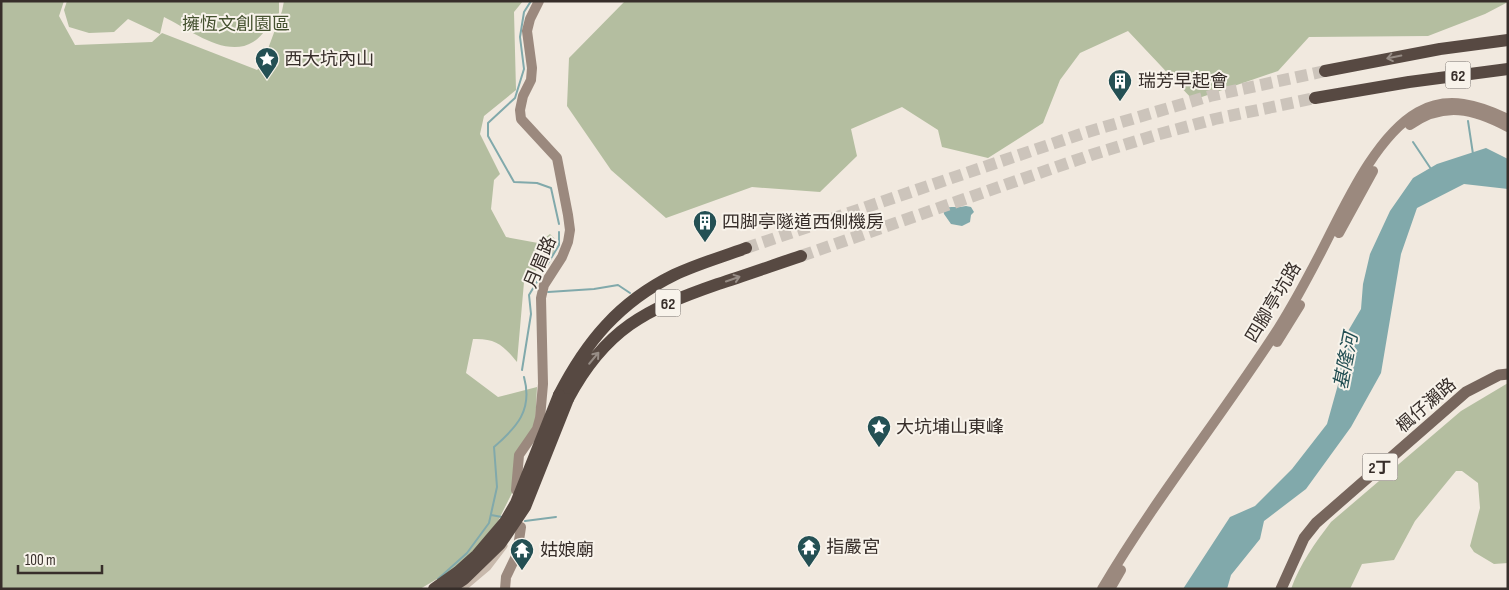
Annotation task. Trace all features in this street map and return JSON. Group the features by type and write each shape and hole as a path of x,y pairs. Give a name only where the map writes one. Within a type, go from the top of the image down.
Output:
{"highway":[{"name":"62","path":"1325,71 1508,38"},
{"name":"62","path":"1316,98 1409,82 1508,69"},
{"path":"1409,82 1508,75"},
{"name":"62","path":"434,589 458,572 505,522 516,503 583,352 601,330 633,299 674,274 746,248"},
{"name":"62","path":"449,589 464,579 500,544 525,507 564,397 589,363 604,347 636,320 675,299 801,256"}],"main road":[{"name":"楓仔瀨路","path":"1281,589 1304,538 1316,523 1466,392 1499,375 1508,374"}],"street":[{"name":"月眉路","path":"516,490 519,455 537,429 540,418 543,384 541,298 544,285 562,257 570,230 557,158 521,119 520,110 523,96 531,80 532,68 528,31 530,19 539,1"},
{"name":"四腳亭坑路","path":"1102,589 1162,495 1278,329 1295,301 1355,188 1376,154 1396,129 1418,112 1434,105 1448,103 1463,103 1485,108 1508,119"},
{"name":"四腳亭坑路","path":"1110,589 1128,557 1169,495 1228,414 1291,322 1355,202 1378,164 1404,130 1418,120 1438,112 1450,110 1469,111 1488,117 1508,127"},
{"path":"462,589 488,567 521,524"},
{"path":"505,589 506,577 517,554 521,524"}],"green space":[{"path":"1,1 64,1 59,16 75,45 152,42 162,33 257,70 262,65 284,1 523,1 514,12 516,90 484,116 480,134 500,174 494,180 491,209 506,237 538,243 550,234 556,240 553,254 524,282 517,362 499,344 488,340 473,339 466,373 498,397 537,387 535,427 517,454 514,489 498,521 464,563 420,589 1,589"},
{"name":"擁恆文創園區","path":"67,1 279,1 279,13 256,40 242,46 231,47 220,45 196,35 164,17 160,34 128,19 114,32 89,33 69,27 64,10"},
{"path":"625,1 1508,2 1485,14 1428,36 1309,37 1278,71 1193,100 1128,31 1080,53 1060,80 1043,123 988,158 942,147 938,130 902,107 851,129 857,156 820,192 752,187 666,218 611,170 567,106 569,58"},
{"path":"1508,383 1508,563 1494,564 1474,552 1470,546 1480,508 1478,483 1462,471 1456,471 1415,521 1394,560 1362,564 1350,589 1291,589 1308,554 1331,522 1461,411"}],"water":[{"name":"基隆河","path":"1486,148 1508,159 1508,189 1464,184 1417,208 1401,254 1381,373 1351,427 1306,489 1264,521 1260,539 1231,575 1227,589 1183,589 1230,517 1255,506 1292,469 1327,424 1339,381 1344,338 1361,309 1363,284 1370,254 1390,211 1413,178 1437,164"},
{"path":"971,207 974,212 971,215 970,222 962,226 951,224 944,214 943,208"}],"waterway":[{"path":"531,1 524,12 520,37 524,69 515,98 488,123 488,136 514,182 537,183 551,188 559,224"},
{"path":"1468,121 1473,154"},
{"path":"1413,142 1431,169"},
{"path":"522,370 531,314 529,295 559,245 559,232"},
{"path":"548,292 594,289 618,285 630,293"},
{"path":"438,579 467,553 489,523 497,487 494,447 516,425 525,408 526,389 524,377"},
{"path":"491,515 502,517"},
{"path":"525,521 556,517"}],"tunnel":[{"path":"746,248 1084,133 1210,96 1325,71"},
{"path":"801,256 1091,155 1156,135 1215,119 1315,98"}],"place":[{"name":"西大坑內山","path":"267,80"},
{"name":"瑞芳早起會","path":"1120,102"},
{"name":"四脚亭隧道西側機房","path":"705,243"},
{"name":"大坑埔山東峰","path":"879,448"},
{"name":"指嚴宮","path":"809,568"},
{"name":"姑娘廟","path":"522,571"}]}
